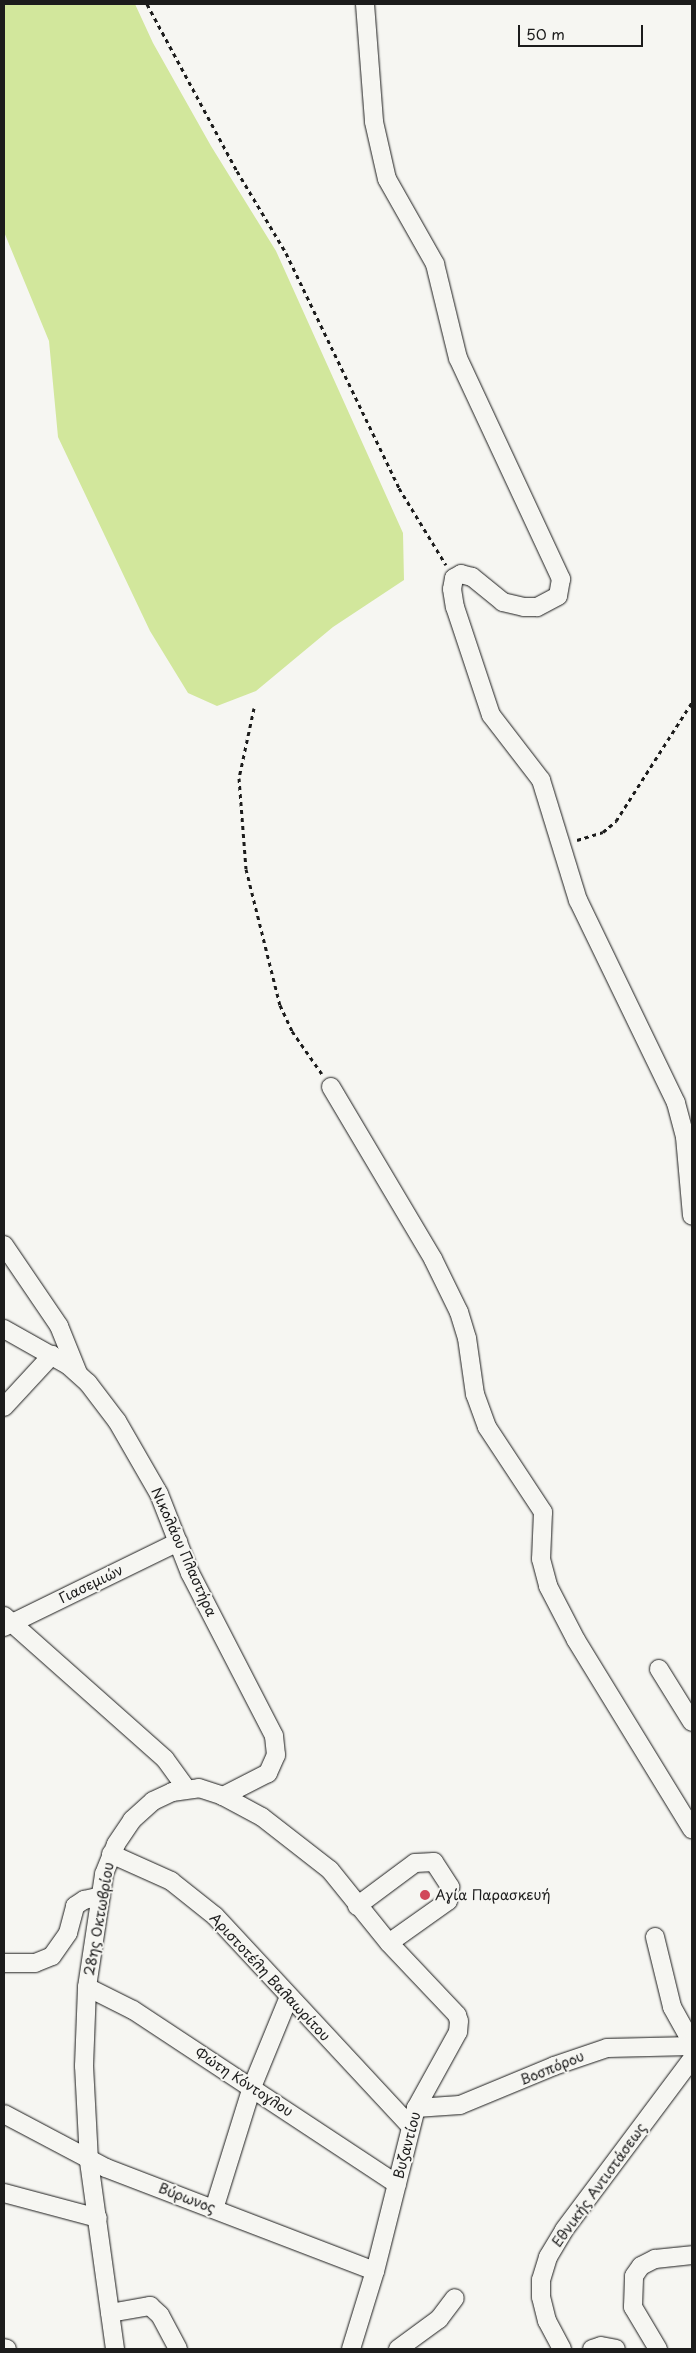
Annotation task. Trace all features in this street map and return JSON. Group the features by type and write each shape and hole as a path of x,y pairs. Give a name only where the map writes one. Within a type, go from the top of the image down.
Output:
{"street":[{"path":"365,4 374,122 387,179 435,264 458,358 561,579 562,588 549,602 524,607 503,602 472,577 461,574 454,578 452,596 485,701 500,729 541,780 578,900 676,1104 685,1137 692,1216"},
{"path":"331,1087 433,1259 459,1312 467,1338 475,1394 487,1427 543,1512 540,1559 548,1586 580,1648 692,1828"},
{"path":"4,1245 59,1326 78,1373"},
{"name":"Νικολάου Πλαστήρα","path":"4,1329 52,1354 78,1373 102,1400 132,1444 159,1494 178,1542 275,1741 275,1761 268,1774 223,1796"},
{"path":"4,1406 52,1354"},
{"name":"Γιασεμιών","path":"6,1622 178,1542"},
{"path":"6,1622 165,1758 187,1789"},
{"path":"659,1669 692,1722"},
{"name":"28ης Οκτωβρίου","path":"115,2349 89,2161 84,2066 87,1987 101,1896 111,1854 122,1833 142,1811 164,1795 187,1789 204,1789 223,1796 262,1817 309,1852 342,1883 357,1906 389,1944"},
{"name":"Αριστοτέλη Βαλαωρίτου","path":"111,1854 183,1888 214,1916 410,2126"},
{"path":"357,1906 415,1863 434,1862 450,1887 448,1901 389,1944"},
{"path":"4,1963 35,1963 52,1956 68,1932 75,1906 88,1898 101,1896"},
{"path":"655,1936 672,2007 692,2045"},
{"name":"Βυζαντίου","path":"351,2349 375,2271 416,2108 458,2032 460,2022 458,2015 389,1944"},
{"name":"Φώτη Κόντογλου","path":"87,1987 133,2010 397,2184"},
{"path":"214,2209 252,2087 289,1997"},
{"name":"Βοσπόρου","path":"416,2108 460,2105 554,2066 607,2048 692,2045"},
{"name":"Εθνικής Αντιστάσεως","path":"562,2349 547,2321 541,2297 541,2280 548,2257 564,2230 692,2059"},
{"name":"Βύρωνος","path":"4,2114 89,2161 375,2271"},
{"path":"4,2193 98,2218"},
{"path":"658,2349 633,2307 634,2276 641,2266 655,2259 692,2255"},
{"path":"398,2349 439,2319 455,2298"},
{"path":"110,2313 150,2306 160,2315 178,2349"},
{"path":"592,2349 601,2346 616,2349"}],"path":[{"path":"147,4 237,171 286,253 399,488 454,578"},
{"path":"561,842 587,838 616,822 692,702"},
{"path":"254,708 239,778 246,869 280,1005 292,1031 331,1087"}],"green space":[{"path":"4,4 135,4 153,43 211,146 276,251 403,533 404,580 333,627 256,691 217,706 188,693 150,631 58,437 49,341 4,232"}],"place":[{"name":"Αγία Παρασκευή","path":"425,1895"}]}
